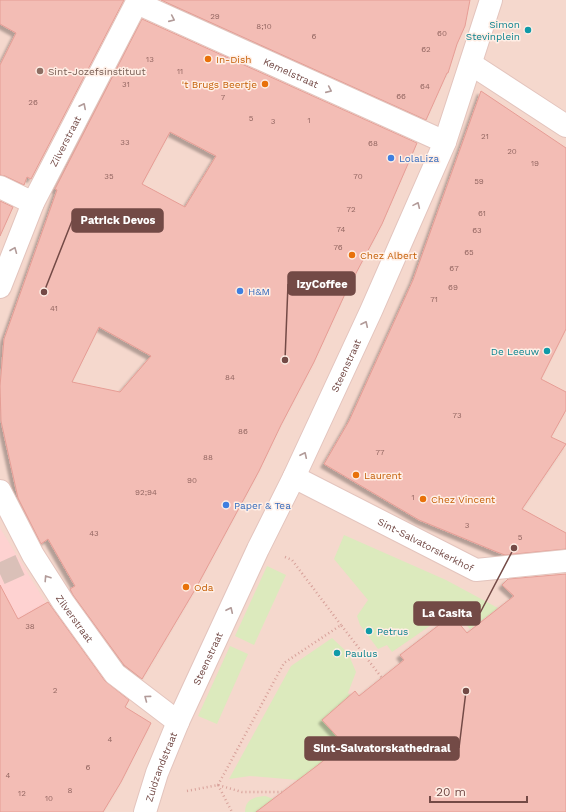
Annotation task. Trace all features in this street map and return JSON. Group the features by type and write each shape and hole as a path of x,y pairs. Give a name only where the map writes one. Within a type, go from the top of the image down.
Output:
{"street":[{"name":"Steenstraat","path":"178,722 258,549 294,478 371,311 445,142 491,0"},
{"name":"Kemelstraat","path":"137,2 445,142"},
{"name":"Zilverstraat","path":"0,287 33,203 137,2"},
{"path":"471,64 566,126"},
{"path":"0,187 33,203"},
{"name":"Sint-Salvatorskerkhof","path":"294,478 476,570 566,561"},
{"name":"Zilverstraat","path":"0,491 27,559 63,602 115,674 178,722"},
{"name":"Zuidzandstraat","path":"146,812 158,772 178,722"}],"path":[{"path":"258,549 292,560 382,678"},
{"path":"218,785 284,663 341,625"},
{"path":"218,785 232,812"},
{"path":"186,791 218,785 242,792 282,792"}],"shaded area":[{"path":"0,0 566,0 566,812 0,812"},
{"path":"0,528 65,634 0,673"}],"green space":[{"path":"344,535 446,580 498,608 470,629 453,610 392,652 387,645 378,649 360,625 357,616 368,600 334,559"},
{"path":"267,566 286,575 254,645 235,636"},
{"path":"332,638 348,653 356,672 348,693 354,700 350,750 319,764 303,787 298,780 250,776 229,779 291,666"},
{"path":"230,646 248,654 217,724 198,716"},
{"path":"265,796 274,799 268,812 245,812 248,801 257,797"}],"building":[{"path":"0,0 124,0 31,179 27,177 24,185 0,175 0,65 16,33 0,24"},
{"path":"161,0 470,0 465,26 457,44 448,73 426,120"},
{"path":"142,19 417,143 382,224 345,294 314,362 259,471 196,588 142,679 124,665 73,595 70,589 75,586 48,539 41,544 18,498 1,421 0,386 4,339 57,190 55,189","holes":["170,132 216,156 185,207 142,184","99,327 151,356 120,392 72,382"]},
{"path":"481,91 566,148 566,329 541,379 566,392 566,410 551,437 566,444 522,509 566,533 566,549 505,555 419,520 324,464 349,421 413,280"},
{"path":"0,201 13,207 0,236"},
{"path":"566,574 566,812 256,812 344,744 322,720 355,691 359,696 404,660 400,655 452,615 467,633 514,596 502,585 508,579"},
{"path":"0,585 18,619 48,602 105,681 129,700 125,707 151,723 121,782 103,812 0,812"}],"tunnel":[{"path":"0,574 22,564"}],"place":[{"name":"Simon Stevinplein","path":"528,30"},
{"name":"In-Dish","path":"208,59"},
{"name":"Sint-Jozefsinstituut","path":"40,71"},
{"name":"'t Brugs Beertje","path":"265,84"},
{"name":"LolaLiza","path":"391,158"},
{"name":"Chez Albert","path":"352,255"},
{"name":"H&M","path":"240,291"},
{"name":"Patrick Devos","path":"44,292"},
{"name":"De Leeuw","path":"547,351"},
{"name":"IzyCoffee","path":"285,360"},
{"name":"Laurent","path":"356,475"},
{"name":"Chez Vincent","path":"423,499"},
{"name":"Paper & Tea","path":"226,505"},
{"name":"La Casita","path":"514,548"},
{"name":"Oda","path":"186,587"},
{"name":"Petrus","path":"369,631"},
{"name":"Paulus","path":"337,653"},
{"name":"Sint-Salvatorskathedraal","path":"466,691"}]}
